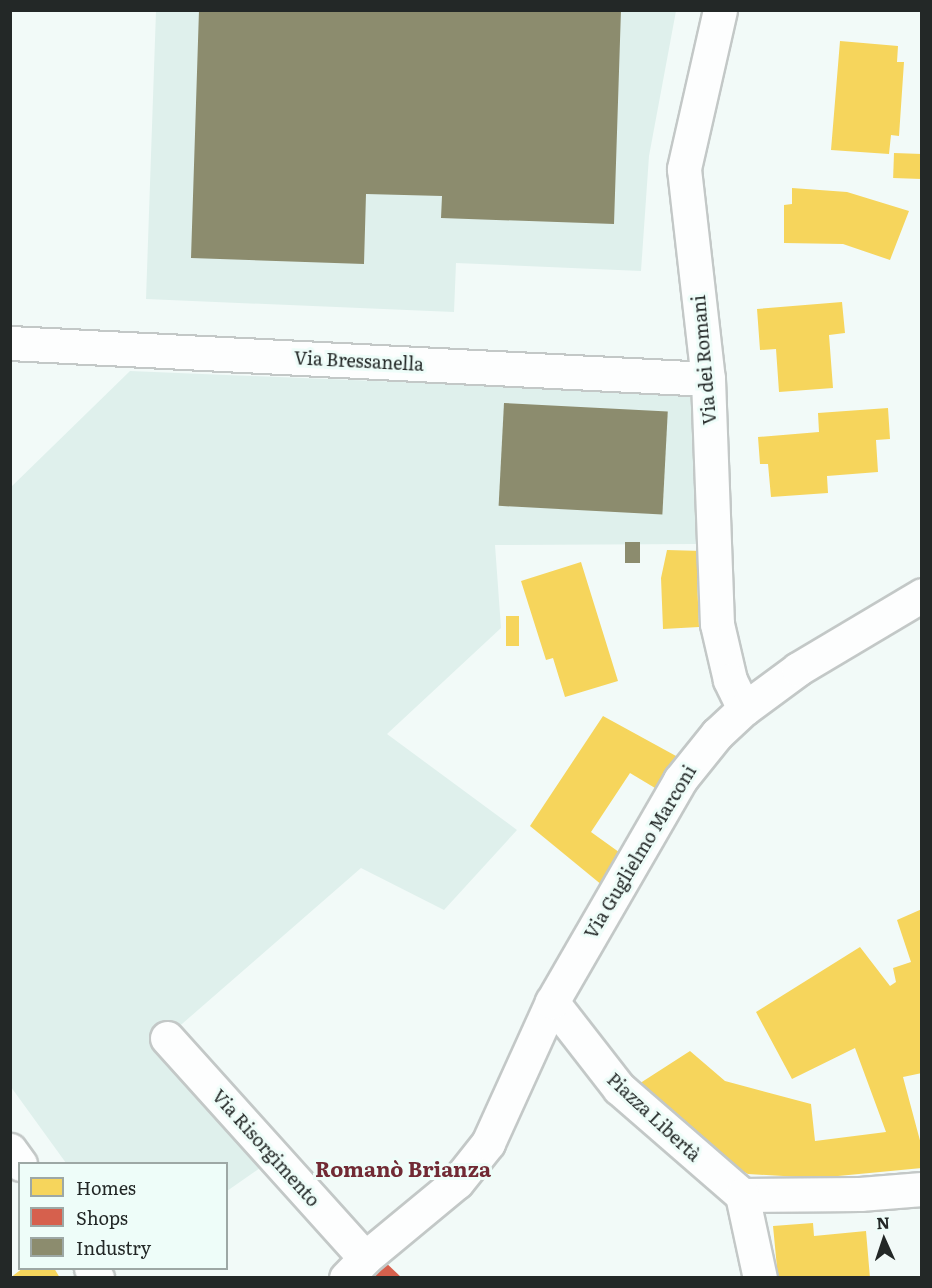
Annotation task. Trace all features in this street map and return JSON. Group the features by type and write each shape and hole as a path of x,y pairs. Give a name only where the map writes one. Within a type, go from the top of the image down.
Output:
{"street":[{"name":"Via dei Romani","path":"720,10 684,169 708,379 717,624 730,680 744,709"},
{"name":"Via Bressanella","path":"10,344 708,379"},
{"name":"Via Guglielmo Marconi","path":"355,1268 458,1182 488,1143 552,1002 680,780 717,734 744,709 798,669 921,595"},
{"name":"Piazza Libertà","path":"552,1002 619,1088 742,1196"},
{"name":"Via Risorgimento","path":"167,1038 355,1268"},
{"path":"760,1278 742,1196 860,1194 921,1189"}],"shaded area":[{"path":"156,11 676,11 649,156 641,271 456,263 454,312 146,299"},
{"path":"130,371 693,394 696,544 495,545 501,628 387,734 517,830 444,910 361,868 167,1037 260,1168 228,1190 228,1162 65,1162 11,1087 10,488"}],"building: Homes":[{"path":"840,41 898,46 897,62 904,62 899,136 891,135 889,154 831,150"},
{"path":"894,153 922,154 921,179 893,178"},
{"path":"792,188 847,192 909,211 890,260 843,244 784,243 784,205 792,204"},
{"path":"842,302 845,333 829,335 833,388 779,392 776,349 760,350 757,309"},
{"path":"888,408 890,439 876,440 878,472 827,476 828,493 771,497 768,464 760,464 758,437 819,432 818,413"},
{"path":"667,550 703,551 697,578 699,627 663,629 661,578"},
{"path":"581,562 618,681 565,697 553,658 546,660 521,581"},
{"path":"506,616 519,616 519,646 506,646"},
{"path":"603,716 687,762 665,794 630,773 591,832 630,860 608,890 530,826"},
{"path":"922,909 922,1073 903,1077 922,1148 922,1168 817,1178 748,1174 702,1149 631,1089 690,1051 725,1081 811,1104 815,1141 886,1132 855,1048 792,1079 756,1012 860,947 890,986 896,982 893,968 911,962 897,920"},
{"path":"813,1223 814,1236 866,1231 870,1278 778,1278 773,1226"},
{"path":"20,1270 55,1270 60,1278 10,1278"}],"building: Shops":[{"path":"382,1259 402,1278 365,1278"}],"building: Industry":[{"path":"199,10 621,10 614,224 441,218 442,196 366,194 364,264 191,258"},
{"path":"504,403 668,412 662,514 499,506"},
{"path":"625,542 640,542 640,563 625,563"}],"district":[{"name":"Romanò Brianza","path":"403,1168"}]}
